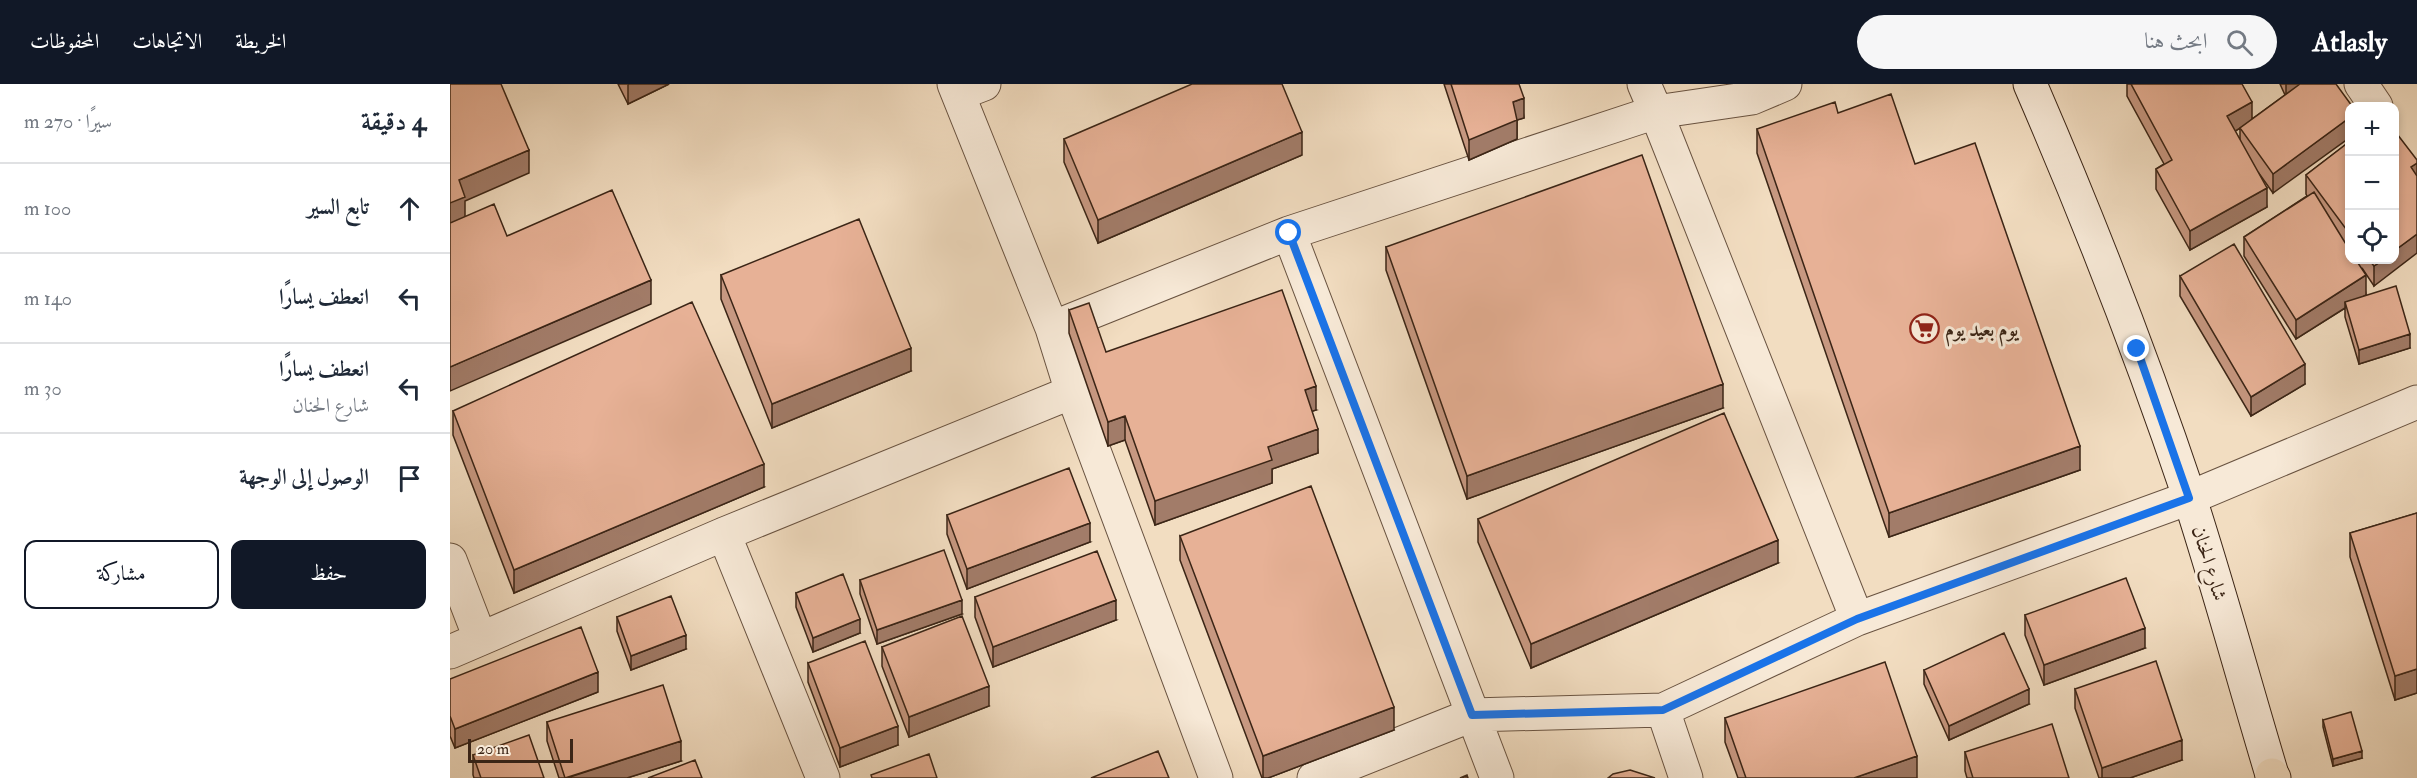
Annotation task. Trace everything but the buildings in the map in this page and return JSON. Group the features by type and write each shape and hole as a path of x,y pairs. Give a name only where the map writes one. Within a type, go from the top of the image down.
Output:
{"street":[{"path":"1052,328 1289,233 1650,98 1752,99 1785,84"},
{"name":"شارع الحنان","path":"2030,84 2137,349 2216,582 2273,777"},
{"path":"2361,84 2373,102"},
{"path":"965,87 1052,328 1072,392 1216,778"},
{"path":"1650,98 1857,619"},
{"path":"1289,233 1497,778"},
{"path":"450,652 724,534 1072,392"},
{"path":"1314,778 1472,715 1663,710 1857,619 2189,498 2417,402"},
{"path":"724,534 823,778"},
{"path":"450,560 480,639"},
{"path":"1663,710 1686,778"}],"place":[{"name":"يوم بعيد يوم","path":"1924,329"}],"route":[{"path":"1289,233 1472,715 1663,710 1857,619 2189,498 2137,349"}]}
